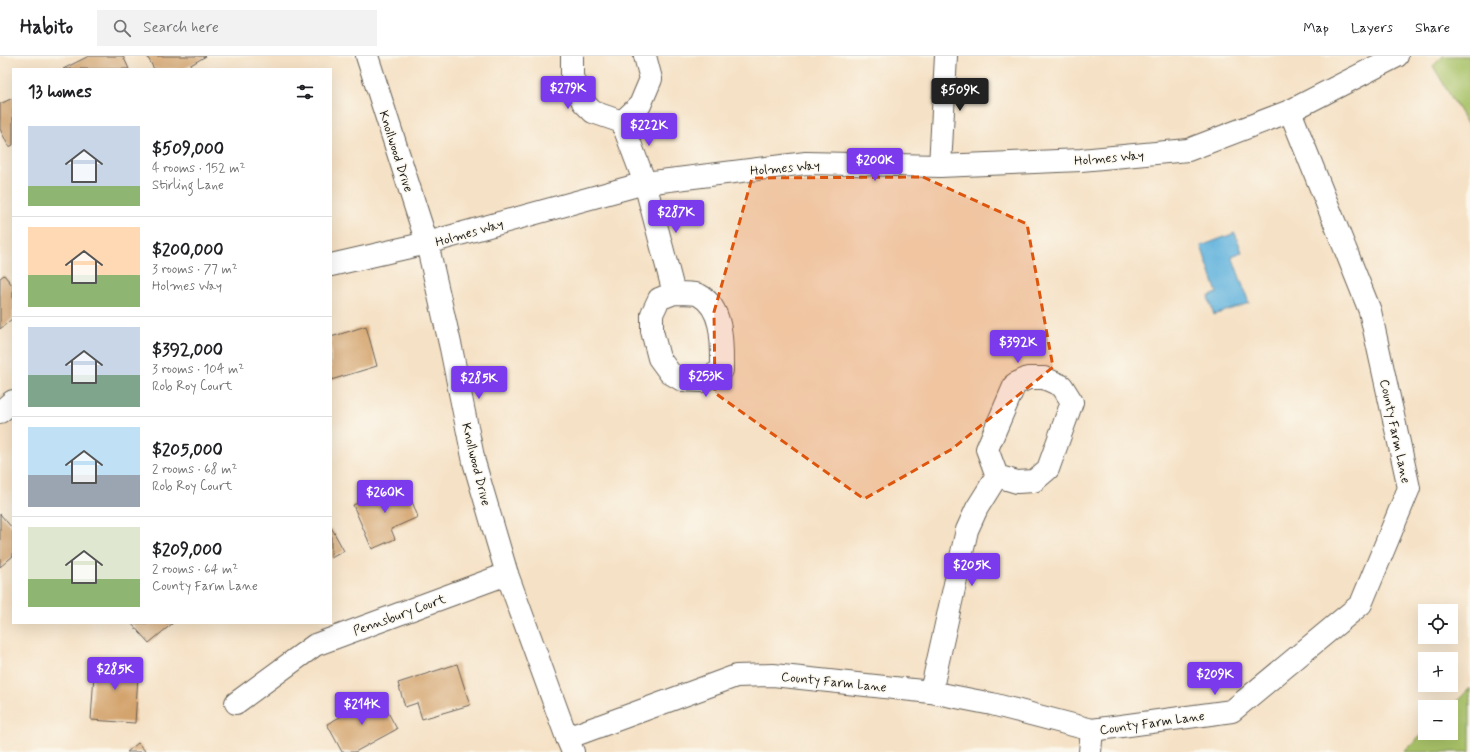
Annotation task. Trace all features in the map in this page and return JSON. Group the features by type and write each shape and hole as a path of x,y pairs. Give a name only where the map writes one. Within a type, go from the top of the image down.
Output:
{"street":[{"name":"Knollwood Drive","path":"367,56 427,243 451,348 474,462 507,574 570,745"},
{"path":"572,56 572,77 583,102 594,112 622,122 645,183 674,294"},
{"path":"622,122 640,105 650,80 645,56"},
{"path":"940,166 946,56"},
{"name":"Holmes Way","path":"332,265 427,243 645,183 806,163 940,166 1081,160 1188,150 1290,111 1397,56"},
{"name":"County Farm Lane","path":"570,745 736,676 773,675 931,692 992,704 1092,730 1232,710 1361,604 1409,488 1370,311 1290,111"},
{"path":"1028,378 1044,378 1062,386 1072,402 1048,469 1034,481 1017,482 997,476 987,450 1015,384 1028,378"},
{"path":"0,412 12,402"},
{"path":"931,692 967,530 976,508 997,476"},
{"name":"Pennsbury Court","path":"236,703 315,645 507,574"},
{"path":"1090,752 1092,730"}],"highlighted area":[{"path":"923,177 1027,224 1053,367 952,449 864,499 715,393 714,312 752,178"}],"green space":[{"path":"1443,56 1470,56 1470,129 1433,66"},
{"path":"1470,688 1470,752 1404,752 1418,739 1418,740 1458,740 1458,700"}],"water":[{"path":"1235,233 1242,252 1232,256 1249,303 1214,315 1208,297 1217,293 1201,246"}],"building":[{"path":"89,56 123,56 129,68 65,68"},
{"path":"147,56 206,56 186,68 153,68"},
{"path":"12,98 12,146 9,147 0,129 0,104"},
{"path":"4,275 12,285 12,319 0,329 0,278"},
{"path":"366,326 377,366 332,380 332,337"},
{"path":"405,483 418,517 391,529 395,539 372,549 353,505"},
{"path":"0,514 12,528 12,557 0,567"},
{"path":"332,529 344,551 332,557"},
{"path":"132,624 172,624 149,643"},
{"path":"95,659 139,661 135,723 91,720"},
{"path":"457,664 470,705 422,719 417,703 405,707 398,683"},
{"path":"379,696 397,729 355,752 342,752 327,724"},
{"path":"138,743 146,752 127,752"}]}
